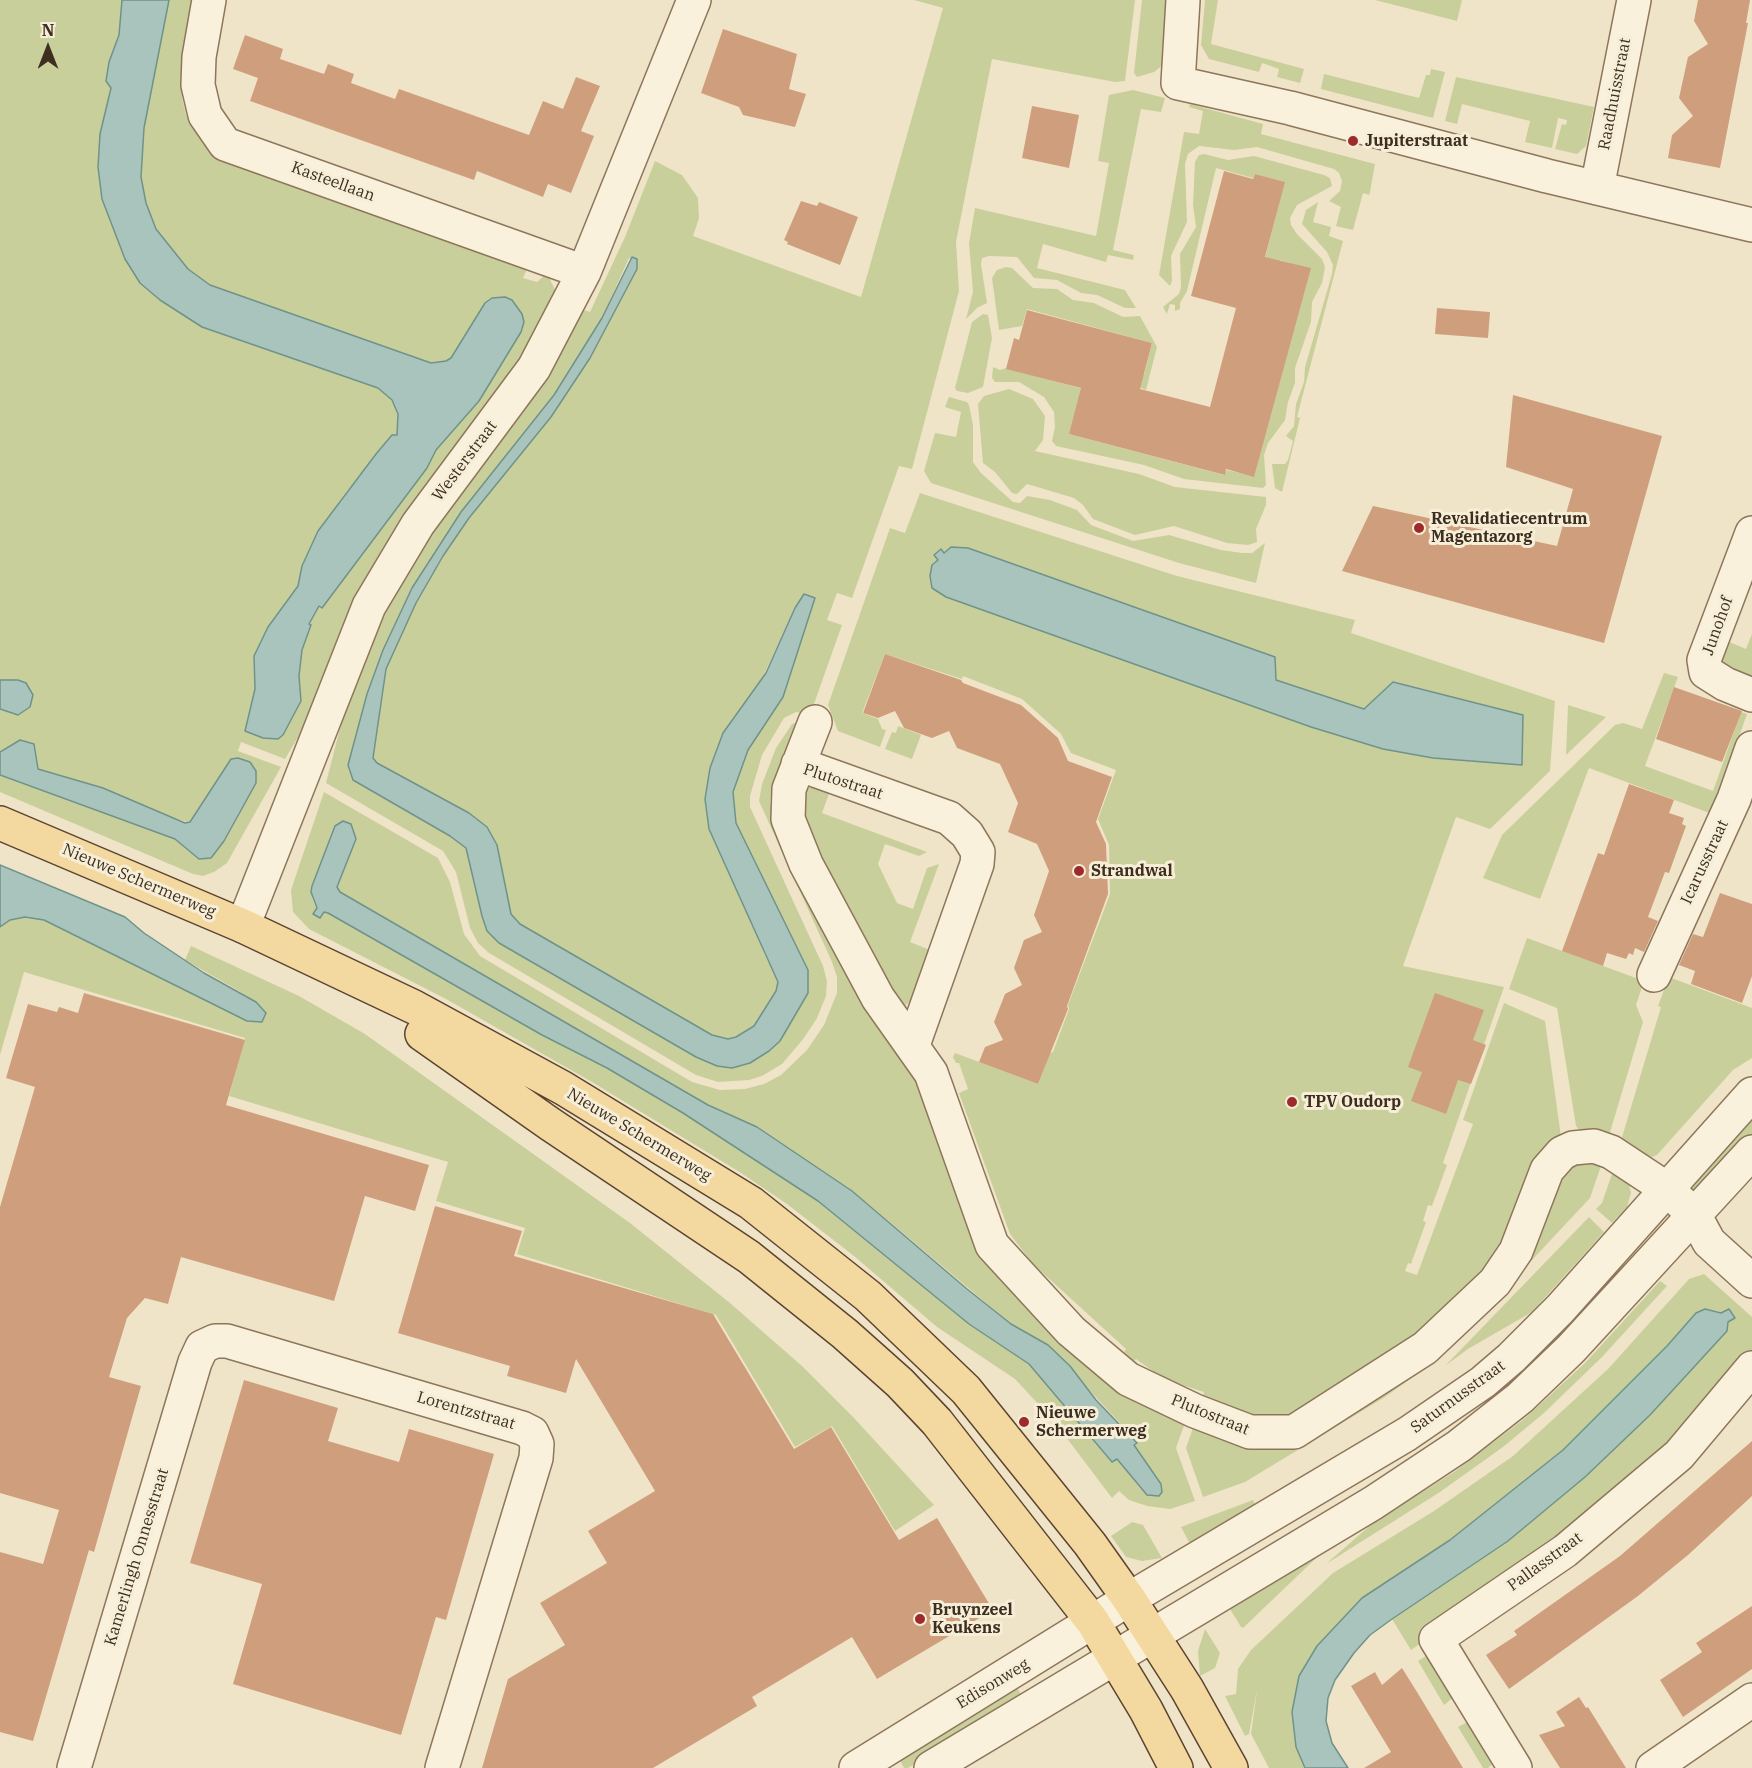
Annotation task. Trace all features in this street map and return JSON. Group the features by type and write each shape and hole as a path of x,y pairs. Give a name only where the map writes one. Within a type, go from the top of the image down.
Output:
{"main road":[{"name":"Nieuwe Schermerweg","path":"0,823 277,941 414,1007 563,1088 751,1203 868,1296 966,1390 1090,1544 1129,1599 1153,1634 1231,1768"},
{"name":"Nieuwe Schermerweg","path":"277,941 335,982 442,1045 550,1124 749,1257 845,1334 900,1383 937,1422 1093,1622 1115,1657 1176,1768"}],"street":[{"name":"Kasteellaan","path":"209,0 199,57 198,85 205,115 225,144 584,272"},
{"name":"Westerstraat","path":"243,926 369,606 418,524 534,368 584,272 694,0"},
{"path":"1183,0 1178,82 1290,108 1597,188 1752,225"},
{"name":"Raadhuisstraat","path":"1597,188 1634,0"},
{"name":"Junohof","path":"1752,532 1704,660 1706,672 1725,684 1752,695"},
{"path":"798,764 815,722"},
{"name":"Icarusstraat","path":"1654,975 1734,799 1752,748"},
{"name":"Plutostraat","path":"913,1045 977,864 978,852 967,834 949,818 798,764 789,789 788,819 806,864 879,998 931,1073 992,1245 1071,1331 1128,1380 1195,1411 1250,1432 1294,1432 1425,1348 1495,1282 1516,1251 1547,1170 1562,1153 1573,1148 1594,1146 1602,1149 1629,1163 1667,1189 1695,1216 1709,1242 1752,1281"},
{"name":"Saturnusstraat","path":"1129,1599 1407,1434 1483,1382 1511,1358 1560,1309 1752,1094"},
{"path":"931,1768 1373,1503 1459,1446 1520,1398 1571,1349 1752,1152"},
{"name":"Lorentzstraat","path":"202,1347 215,1341 227,1341 522,1428 532,1433 537,1444 536,1458 442,1768"},
{"name":"Kamerlingh Onnesstraat","path":"74,1768 195,1362 202,1347"},
{"name":"Pallasstraat","path":"1515,1768 1436,1639 1565,1551 1679,1455 1752,1368"},
{"name":"Edisonweg","path":"856,1768 1129,1599"},
{"path":"1653,1768 1752,1700"}],"green space":[{"path":"0,0 122,0 119,35 109,62 106,81 111,88 100,134 98,167 102,199 125,259 140,283 160,300 202,327 377,388 388,395 396,408 399,421 397,435 347,491 318,531 298,586 268,627 254,656 255,689 246,731 283,735 301,701 299,676 302,650 311,626 309,625 319,606 322,608 427,468 436,450 479,401 524,323 492,298 485,303 451,358 431,363 210,285 188,269 156,229 146,203 141,177 144,128 169,0 196,0 184,70 182,98 186,115 205,143 529,264 523,278 537,282 547,273 555,290 555,307 285,759 241,742 238,751 281,767 227,863 203,876 193,874 0,792 0,775 175,839 199,859 211,858 224,841 256,783 231,759 190,823 93,791 0,755"},
{"path":"914,0 1135,0 1125,81 1115,82 992,59 956,242 959,291 912,469 899,466 852,598 837,593 827,620 842,625 810,715 796,712 784,718 762,755 750,796 750,807 823,966 827,981 826,996 817,1018 782,1064 762,1076 749,1080 718,1082 696,1075 489,953 478,943 470,928 456,872 443,851 326,783 347,701 378,624 407,566 560,353 584,310 590,312 625,237 655,161 682,175 698,198 699,218 693,236 861,297 943,8","holes":["629,258 638,267 590,358 551,417 469,518 443,556 416,603 386,669 373,758 377,763 469,813 487,827 511,914 520,924 712,1035 728,1039 736,1037 754,1026 776,991 778,982 763,951 714,756 723,733 760,683 795,608 799,603 815,598 783,697 748,750 733,792 736,823 808,970 717,1066 499,942 487,931 466,848 450,836 353,780 348,765 367,694 383,650 412,588 461,512 554,395 602,318"]},
{"path":"1142,0 1169,0 1163,65 1154,72 1137,77 1134,73"},
{"path":"1205,0 1218,0 1211,44 1304,69 1300,83 1277,77 1279,69 1262,63 1259,72 1209,59 1201,45"},
{"path":"1375,0 1462,0 1457,21"},
{"path":"1431,69 1445,72 1433,118 1321,89 1324,74 1419,98 1426,75 1430,75"},
{"path":"1456,77 1594,107 1586,146 1577,154 1555,149 1562,124 1566,125 1567,120 1558,118 1552,148 1525,142 1530,121 1462,104 1457,124 1445,121"},
{"path":"1133,90 1165,98 1161,112 1141,109 1113,250 1134,255 1133,260 1108,255 1106,262 1043,244 1037,268 1125,290 1136,308 1125,308 1097,295 1081,293 1057,280 1034,278 1017,257 989,256 982,258 981,264 987,303 977,308 966,319 973,292 969,243 975,208 1096,236 1109,163 1098,161 1109,95"},
{"path":"1190,104 1263,124 1261,134 1375,164 1369,195 1363,193 1353,230 1336,226 1341,207 1329,201 1340,191 1342,181 1339,173 1334,169 1257,147 1234,150 1199,146 1188,154 1185,164 1187,222 1171,256 1172,281 1170,286 1159,275 1184,132 1199,134 1203,111 1189,107"},
{"path":"1204,154 1228,160 1254,156 1324,175 1330,178 1332,186 1297,205 1290,218 1291,225 1297,234 1322,259 1325,267 1322,283 1312,302 1311,322 1295,368 1295,383 1288,402 1285,420 1268,443 1264,455 1266,485 1263,488 1184,479 1144,465 1056,446 1052,441 1055,427 1054,412 1044,397 1019,382 995,382 992,378 993,367 1000,370 1006,368 1083,389 1069,434 1224,475 1226,470 1254,476 1310,269 1280,260 1278,263 1265,259 1284,182 1255,174 1253,178 1216,168 1187,291 1180,303 1180,309 1175,311 1175,305 1170,304 1167,314 1163,307 1179,294 1181,287 1180,254 1196,227 1193,205 1195,162 1199,155"},
{"path":"1318,202 1313,222 1331,227 1329,236 1343,241 1297,417 1300,418 1282,492 1275,488 1272,464 1285,464 1288,460 1293,441 1286,436 1294,426 1296,404 1304,382 1305,367 1332,274 1333,265 1327,252 1302,224 1306,210"},
{"path":"1012,268 1033,288 1057,289 1073,300 1094,303 1123,317 1140,316 1157,347 1146,390 1138,387 1141,374 1144,375 1152,343 1027,309 1022,326 999,330 992,278 997,270"},
{"path":"983,314 988,315 992,338 983,387 968,393 957,391 955,388 972,322"},
{"path":"1009,389 1033,399 1045,416 1043,440 1035,451 1139,474 1175,487 1266,497 1266,505 1256,529 1257,542 1248,545 1227,543 1174,526 1135,535 1093,519 1083,505 1074,498 1027,484 1017,494 1012,493 995,472 983,463 978,404 984,396"},
{"path":"949,397 967,402 969,405 973,425 973,462 981,473 1013,502 1020,503 1027,496 1050,500 1077,510 1091,525 1133,541 1169,535 1221,550 1242,553 1252,553 1265,543 1256,583 1179,563 931,483 924,471 935,433 956,437 961,412 945,407"},
{"path":"920,493 1177,576 1355,620 1351,633 1555,701 1550,771 1490,829 1456,817 1403,966 1504,987 1443,1163 1447,1165 1432,1206 1428,1205 1423,1221 1426,1222 1411,1264 1408,1263 1405,1271 1417,1275 1473,1124 1463,1120 1504,1003 1545,1021 1561,1137 1504,1249 1416,1341 1295,1417 1266,1423 1201,1402 1204,1392 1164,1379 1136,1359 1134,1361 1124,1352 1126,1349 1033,1264 1010,1234 959,1093 968,1089 959,1063 956,1063 953,1057 955,1053 1038,1084 1050,1053 1053,1052 1069,1009 1068,1005 1110,894 1109,845 1098,819 1116,770 1071,753 1061,734 1022,699 963,676 962,679 885,654 862,713 878,719 882,729 886,730 880,747 838,731 828,705 890,528 905,533","holes":["959,547 1217,637 1276,680 1522,765 1433,758 1383,749 1311,727 946,597 930,576 932,565 952,549"]},
{"path":"1752,634 1752,683 1719,663 1727,641 1746,649"},
{"path":"1664,673 1678,677 1645,766 1713,791 1741,712 1747,714 1712,814 1589,768 1540,899 1483,878 1502,835 1615,725 1623,723 1642,729"},
{"path":"1568,705 1606,717 1566,755"},
{"path":"800,722 785,763 771,789 770,805 867,1014 916,1068 973,1230 1186,1420 1176,1448 1195,1501 1170,1509 1147,1506 1129,1500 1119,1491 1112,1498 1053,1420 1015,1379 937,1327 854,1256 787,1204 741,1173 592,1082 446,999 309,929 293,912 291,890 324,792 438,858 450,882 464,934 480,956 692,1082 720,1090 745,1089 764,1084 781,1075 807,1050 824,1025 837,993 837,977 832,962 759,801 762,784 776,748 792,724","holes":["343,821 351,824 356,839 337,887 340,892 708,1105 757,1127 866,1202 1011,1324 1048,1345 1137,1442 1134,1445 1161,1483 1161,1490 1157,1494 1140,1488 1117,1458 1111,1462 1029,1364 969,1324 818,1201 683,1113 607,1068 542,1035 328,913 324,912 320,918 312,898 312,886 335,826"]},
{"path":"898,726 921,735 912,759 885,749 892,732 896,733"},
{"path":"816,787 830,791 822,813 927,852 919,856 885,844 878,864 897,903 913,909 927,868 939,864 910,942 930,950 911,1000 903,1008 891,1006 793,797 804,789"},
{"path":"25,917 44,920 239,1017 259,1005 185,960 191,946 299,996 365,1034 630,1223 730,1303 802,1366 854,1418 934,1505 895,1531 832,1426 795,1447 716,1315 517,1254 525,1228 436,1201 448,1162 229,1096 245,1038 24,972 0,1055 0,927 10,920"},
{"path":"1527,938 1644,981 1636,1005 1643,1022 1608,1139 1580,1131 1576,1126 1557,1008 1509,989"},
{"path":"1669,977 1752,1008 1752,1058 1733,1070 1657,1155 1652,1157 1620,1144 1661,1007 1658,1006"},
{"path":"1752,1107 1752,1138 1705,1191 1691,1193 1686,1180"},
{"path":"1577,1162 1602,1163 1590,1198 1518,1275 1559,1176"},
{"path":"1614,1168 1628,1180 1631,1193 1627,1207 1612,1223 1596,1209 1602,1203"},
{"path":"1589,1217 1604,1232 1532,1312 1468,1349 1445,1366"},
{"path":"1704,1274 1752,1317 1752,1356 1671,1443 1557,1539 1421,1632 1421,1643 1411,1650 1392,1619 1508,1541 1585,1477 1650,1415 1727,1331 1721,1313 1705,1309 1696,1313 1667,1346 1563,1450 1450,1540 1362,1598 1317,1646 1303,1764 1305,1768 1269,1768 1251,1734 1257,1690 1249,1734 1245,1736 1225,1696 1236,1694 1238,1669 1251,1650 1333,1573 1434,1511 1513,1456 1608,1369 1689,1279"},
{"path":"1660,1281 1667,1286 1602,1357 1544,1413 1503,1447 1440,1492 1326,1564 1373,1523 1454,1472 1524,1419 1585,1363"},
{"path":"1473,1320 1476,1323 1438,1359 1385,1397 1245,1482 1203,1497 1186,1448 1195,1422 1255,1442"},
{"path":"1253,1500 1256,1506 1190,1544 1181,1527"},
{"path":"1132,1522 1143,1525 1162,1558 1142,1561 1126,1557 1111,1536"},
{"path":"1335,1540 1243,1628 1241,1627 1227,1604"},
{"path":"1205,1629 1220,1653 1215,1668 1200,1676 1198,1651"},
{"path":"1431,1656 1455,1696 1444,1705 1418,1661"},
{"path":"1015,1684 1023,1698 908,1768 904,1768 896,1753"},
{"path":"1469,1721 1495,1762 1488,1768 1483,1768 1458,1727"}],"water":[{"path":"122,0 169,0 144,128 141,177 146,203 156,229 188,269 210,285 431,363 451,358 485,303 492,298 505,297 512,300 522,314 524,322 521,332 479,401 436,450 427,468 322,608 319,606 309,624 311,625 302,650 299,676 301,701 283,735 278,739 263,738 245,731 255,689 254,656 268,627 298,586 302,566 318,531 376,454 392,435 397,435 398,414 392,400 378,388 202,327 160,300 140,283 125,259 102,199 98,167 100,134 111,88 106,81 109,62 119,35"},
{"path":"632,257 637,259 637,269 590,358 551,417 469,518 443,556 416,603 386,669 373,758 377,763 469,813 487,827 497,845 511,914 520,924 712,1035 728,1039 736,1037 754,1026 776,991 778,982 709,829 705,799 710,768 723,733 766,673 795,608 804,594 815,598 783,697 748,750 733,792 736,823 808,970 808,993 780,1041 750,1063 732,1068 717,1066 696,1057 499,943 487,931 466,848 450,836 353,780 348,765 367,694 383,650 412,588 461,512 554,395 602,318"},
{"path":"951,547 968,548 1275,657 1276,680 1364,709 1393,682 1523,715 1522,765 1433,758 1383,749 1311,727 946,597 932,588 930,576 932,565 938,560 934,555 941,549 944,553"},
{"path":"0,680 18,680 26,683 33,695 30,707 18,715 0,709"},
{"path":"20,740 34,744 38,769 103,788 185,823 190,822 231,759 238,758 250,762 256,771 256,783 224,841 211,858 199,859 175,839 0,775 0,752"},
{"path":"343,821 351,824 356,839 337,887 340,892 708,1105 757,1127 852,1191 967,1289 1011,1324 1048,1345 1070,1366 1096,1400 1137,1443 1134,1445 1161,1484 1162,1492 1159,1496 1147,1495 1117,1459 1112,1462 1029,1364 969,1324 818,1201 683,1113 607,1068 542,1035 328,913 324,912 320,918 313,914 317,908 311,892 312,886 335,826"},
{"path":"0,865 125,917 144,933 204,973 256,1002 266,1013 262,1022 247,1021 44,920 25,917 10,920 0,927"},
{"path":"1705,1309 1721,1313 1729,1309 1735,1318 1728,1322 1727,1331 1650,1415 1585,1477 1508,1541 1370,1635 1354,1653 1335,1680 1328,1698 1326,1721 1332,1743 1348,1768 1305,1768 1296,1747 1292,1712 1299,1676 1317,1646 1362,1598 1450,1540 1563,1450 1667,1346 1696,1313"}],"building":[{"path":"1698,0 1750,0 1746,23 1748,23 1720,168 1668,158 1672,135 1693,116 1679,98 1688,57 1708,44 1694,21"},
{"path":"723,29 797,54 789,89 806,94 795,127 743,115 739,107 701,93"},
{"path":"245,35 283,49 280,59 324,74 328,64 354,74 351,83 395,99 399,89 529,135 543,101 563,109 576,77 600,86 581,131 594,136 571,193 548,184 543,197 477,171 474,180 250,101 258,78 233,69"},
{"path":"1032,106 1079,115 1069,168 1022,158"},
{"path":"1224,171 1253,179 1255,174 1285,182 1265,257 1311,268 1254,477 1226,469 1225,475 1069,434 1081,388 1006,369 1014,338 1019,340 1027,310 1152,343 1140,389 1210,407 1236,308 1191,296"},
{"path":"801,201 817,206 819,202 858,217 840,265 787,244 788,242 784,240"},
{"path":"1437,308 1490,312 1488,338 1435,334"},
{"name":"Revalidatiecentrum Magentazorg","path":"1513,395 1662,436 1604,643 1342,571 1373,506 1557,546 1573,489 1506,467"},
{"name":"Strandwal","path":"885,654 961,680 963,683 1021,705 1058,738 1068,761 1112,777 1096,822 1106,844 1108,894 1067,1006 1068,1009 1038,1084 979,1062 985,1047 1003,1040 994,1022 1005,994 1022,985 1014,968 1024,940 1042,932 1034,915 1049,871 1037,844 1008,832 1018,803 1000,764 957,748 949,731 932,738 904,728 895,711 878,718 863,713"},
{"path":"1674,687 1742,711 1722,762 1656,739"},
{"path":"1629,784 1674,800 1669,813 1684,818 1682,824 1686,826 1669,873 1665,872 1648,917 1658,921 1644,952 1635,948 1633,955 1629,953 1626,959 1607,953 1603,966 1562,951 1598,853 1604,855"},
{"path":"1720,893 1752,904 1752,976 1742,1003 1691,984 1695,971 1679,965 1693,934 1703,937"},
{"path":"84,993 245,1040 226,1105 429,1165 415,1211 365,1196 334,1301 181,1257 168,1304 145,1298 127,1318 109,1377 141,1386 94,1552 89,1550 33,1741 0,1732 0,1552 43,1564 59,1510 0,1493 0,1207 35,1087 6,1078 28,1004 57,1012 59,1007 78,1013"},
{"path":"1435,993 1484,1010 1473,1040 1486,1045 1471,1084 1458,1080 1446,1114 1411,1101 1422,1072 1408,1067"},
{"path":"435,1206 522,1231 514,1256 713,1314 794,1449 831,1427 899,1540 937,1518 993,1610 877,1679 852,1637 752,1697 757,1706 653,1768 482,1768 508,1679 565,1645 540,1603 607,1563 588,1531 655,1491 576,1359 566,1393 507,1376 510,1366 398,1333"},
{"path":"244,1380 338,1408 328,1441 399,1462 409,1429 494,1454 446,1620 436,1617 401,1735 233,1684 262,1584 190,1563"},
{"path":"1752,1441 1752,1496 1688,1555 1638,1596 1509,1689 1486,1655 1517,1635 1514,1631 1620,1556"},
{"path":"1752,1606 1752,1669 1683,1717 1660,1680 1702,1652 1696,1643"},
{"path":"1402,1668 1463,1768 1364,1768 1391,1752 1351,1686 1375,1672 1382,1685"},
{"path":"1579,1697 1586,1708 1588,1707 1626,1768 1560,1768 1539,1735 1565,1726 1556,1712"}],"place":[{"name":"Jupiterstraat","path":"1353,141"},
{"name":"Revalidatiecentrum Magentazorg","path":"1419,528"},
{"name":"Strandwal","path":"1079,871"},
{"name":"TPV Oudorp","path":"1292,1102"},
{"name":"Nieuwe Schermerweg","path":"1024,1422"},
{"name":"Bruynzeel Keukens","path":"920,1619"}]}
